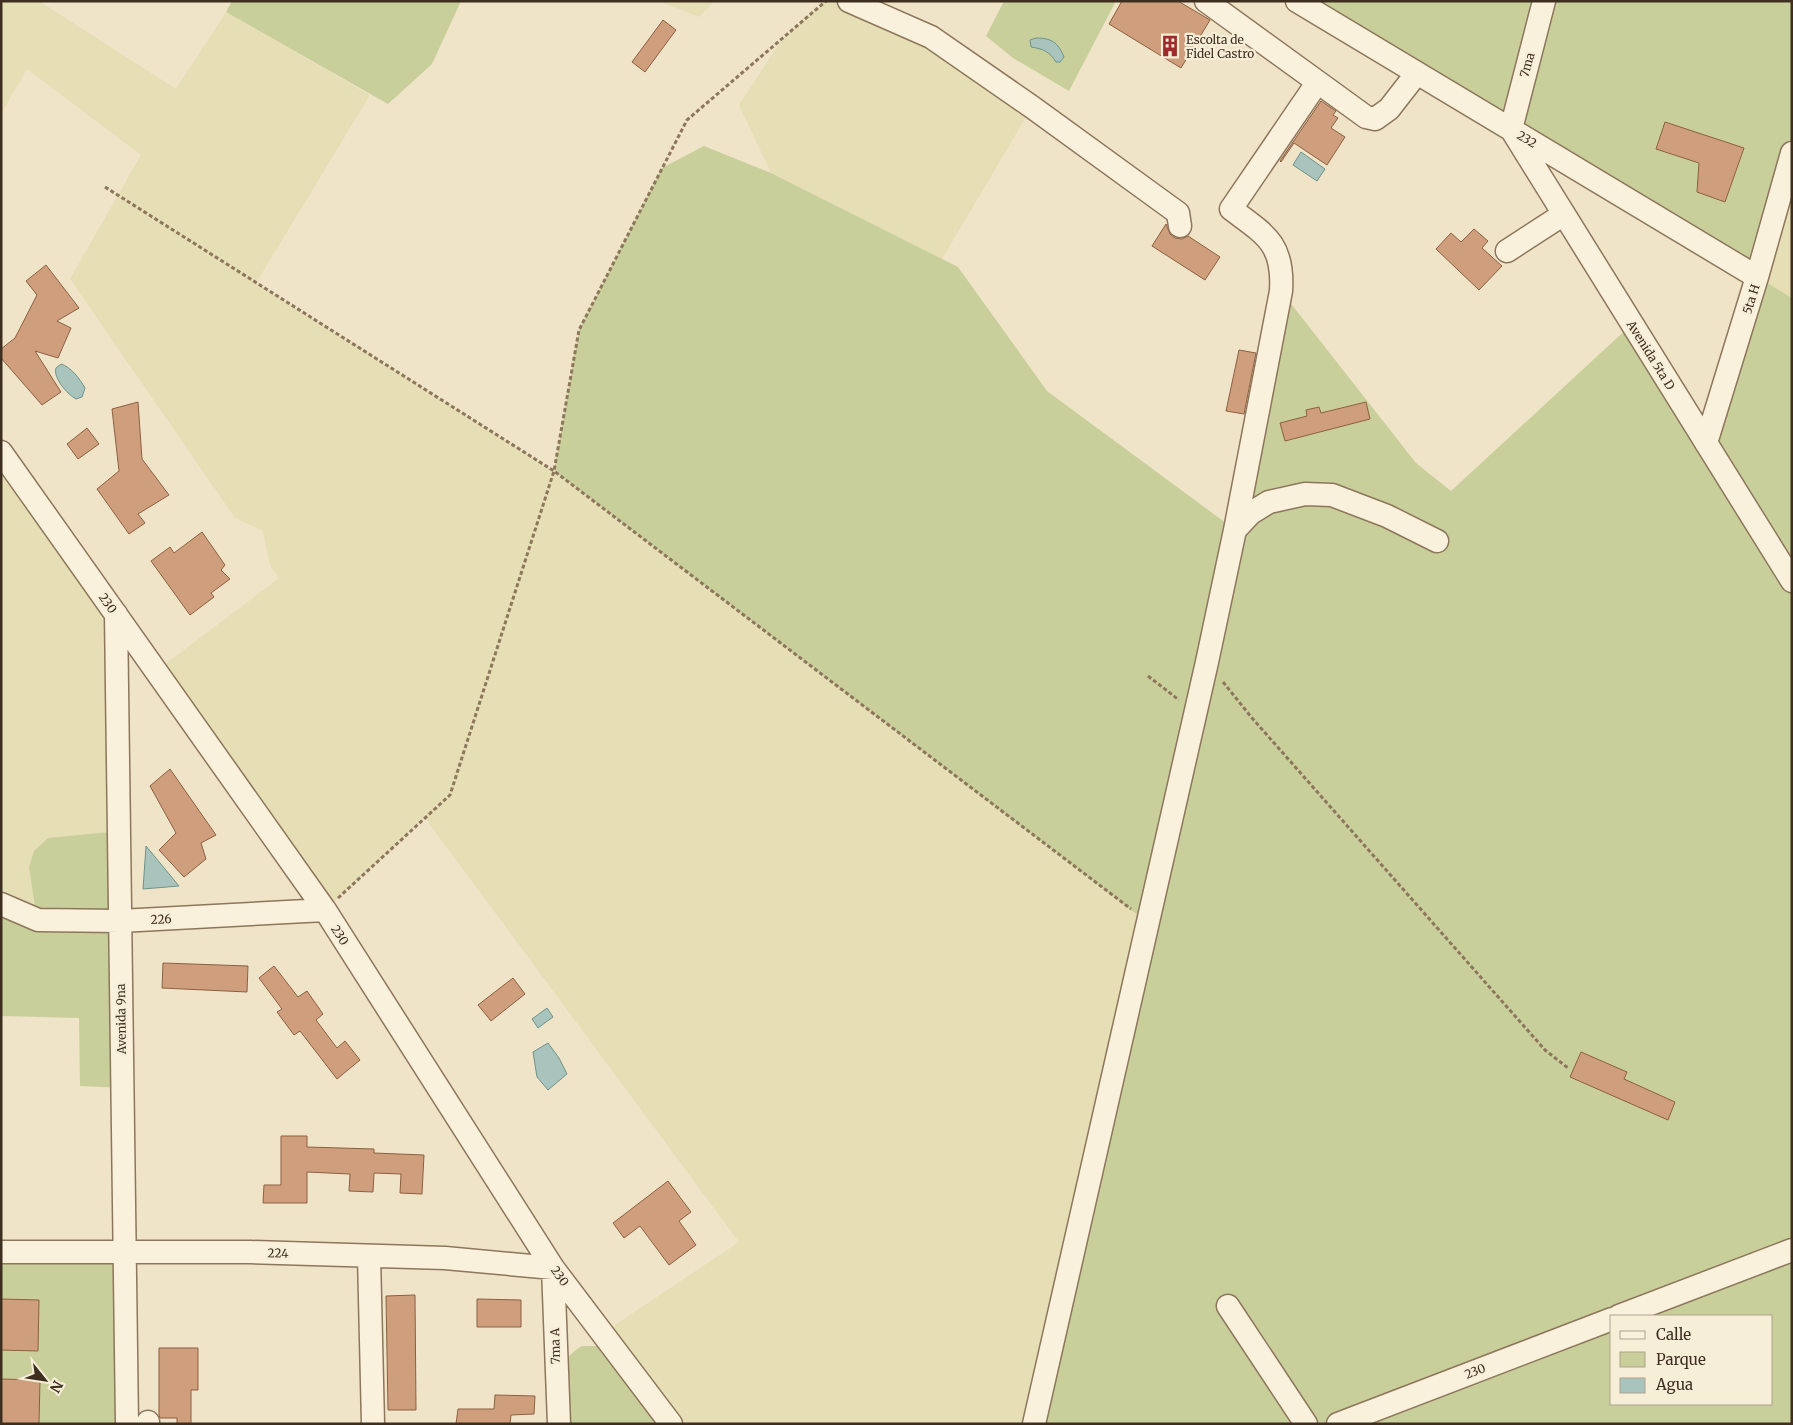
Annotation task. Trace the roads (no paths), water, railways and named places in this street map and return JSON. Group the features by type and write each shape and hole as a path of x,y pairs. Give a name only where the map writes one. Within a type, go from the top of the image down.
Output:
{"street":[{"path":"848,1 931,37 1032,106 1178,213 1180,226"},
{"path":"1206,1 1366,117 1375,119 1389,109 1417,72"},
{"name":"232","path":"1298,1 1757,277"},
{"name":"7ma","path":"1511,129 1544,1"},
{"path":"1034,1424 1207,662 1235,530 1281,292 1282,269 1277,253 1261,231 1231,209 1317,83"},
{"name":"Avenida 5ta D","path":"1511,129 1792,581"},
{"name":"5ta H","path":"1706,443 1757,277 1792,153"},
{"path":"1507,251 1564,214"},
{"name":"230","path":"1,452 325,910 553,1268 671,1424"},
{"path":"1235,530 1251,513 1269,502 1305,494 1332,495 1387,516 1437,541"},
{"name":"Avenida 9na","path":"116,614 124,1251 141,1423"},
{"name":"226","path":"1,904 38,920 120,921 325,910"},
{"path":"1622,1315 1792,1250"},
{"name":"224","path":"1,1252 124,1251 445,1258 553,1268"},
{"path":"369,1256 373,1424"},
{"name":"7ma A","path":"553,1268 559,1424"},
{"path":"1228,1306 1306,1424"},
{"name":"230","path":"1338,1424 1610,1320"}],"water":[{"path":"1036,38 1050,40 1056,44 1064,57 1060,62 1056,62 1045,51 1031,47 1030,40"},
{"path":"1301,152 1325,169 1317,181 1293,165"},
{"path":"61,364 78,377 85,388 82,397 76,399 72,397 59,381 56,368"},
{"path":"146,846 179,886 143,889"},
{"path":"547,1008 553,1017 538,1028 532,1019"},
{"path":"548,1043 559,1058 567,1074 548,1090 537,1077 533,1052"}],"place":[{"name":"Escolta de Fidel Castro","path":"1170,46"}]}
